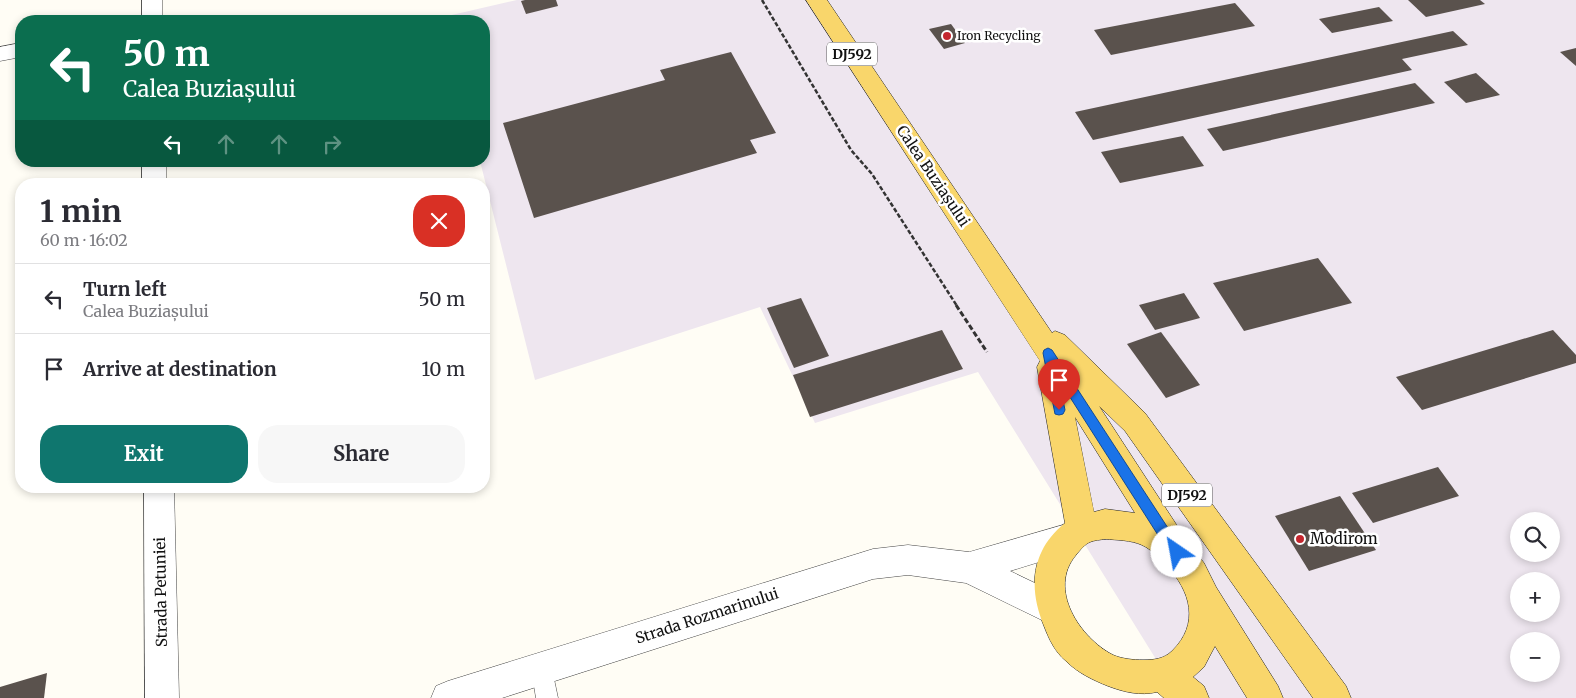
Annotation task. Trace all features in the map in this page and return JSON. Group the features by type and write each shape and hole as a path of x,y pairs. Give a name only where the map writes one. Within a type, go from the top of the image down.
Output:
{"main road":[{"name":"Calea Buziașului","path":"816,0 1021,308 1177,552"},
{"name":"DJ592","path":"1021,308 1134,422 1334,698"},
{"name":"Calea Buziașului","path":"1048,353 1076,534"},
{"name":"DJ592","path":"1204,596 1206,622 1200,646 1185,664 1163,676 1142,678 1118,674 1096,665 1077,650 1062,630 1052,609 1048,582 1055,556 1076,534 1105,524 1130,526 1154,535 1177,552 1193,573 1204,596 1266,698"},
{"path":"1163,676 1192,698"}],"street":[{"path":"152,0 152,15"},
{"path":"0,54 15,51"},
{"name":"Strada Petuniei","path":"159,493 162,698"},
{"name":"Strada Rozmarinului","path":"969,568 1076,534"},
{"name":"Strada Rozmarinului","path":"448,698 544,683 873,564 908,560 969,568 1052,609"}],"path":[{"path":"762,0 850,150 872,174 987,352"}],"shaded area":[{"path":"517,0 1576,0 1576,698 1180,698 978,372 815,423 760,307 535,380 490,201 490,178 484,178 482,167 490,167 490,15 452,15"}],"building":[{"path":"556,0 558,6 526,14 521,1"},
{"path":"1408,0 1480,0 1485,4 1426,17"},
{"path":"1235,3 1255,26 1111,55 1094,30"},
{"path":"1379,7 1393,21 1332,33 1319,19"},
{"name":"Iron Recycling","path":"951,24 965,43 944,49 929,29"},
{"path":"1453,31 1468,45 1402,59 1412,70 1093,140 1075,112"},
{"path":"1576,48 1576,66 1560,52"},
{"path":"731,52 776,133 750,140 757,153 534,218 503,123 665,80 660,70"},
{"path":"1476,73 1500,95 1466,103 1444,82"},
{"path":"1415,83 1435,103 1223,151 1207,129"},
{"path":"1183,136 1204,166 1120,183 1101,152"},
{"path":"1318,258 1352,303 1244,331 1213,283"},
{"path":"1184,293 1200,318 1155,330 1139,305"},
{"path":"801,298 829,356 794,368 767,308"},
{"path":"942,330 963,369 810,417 793,375"},
{"path":"1553,330 1576,355 1576,363 1422,410 1396,377"},
{"path":"1161,332 1200,385 1166,398 1127,344"},
{"path":"1438,467 1459,496 1373,523 1352,493"},
{"path":"1340,496 1376,550 1309,571 1275,516"},
{"path":"47,673 44,698 0,698 0,687"}],"place":[{"name":"Iron Recycling","path":"947,36"},
{"name":"Modirom","path":"1300,539"}],"route":[{"path":"1059,410 1048,353 1177,552"}]}
